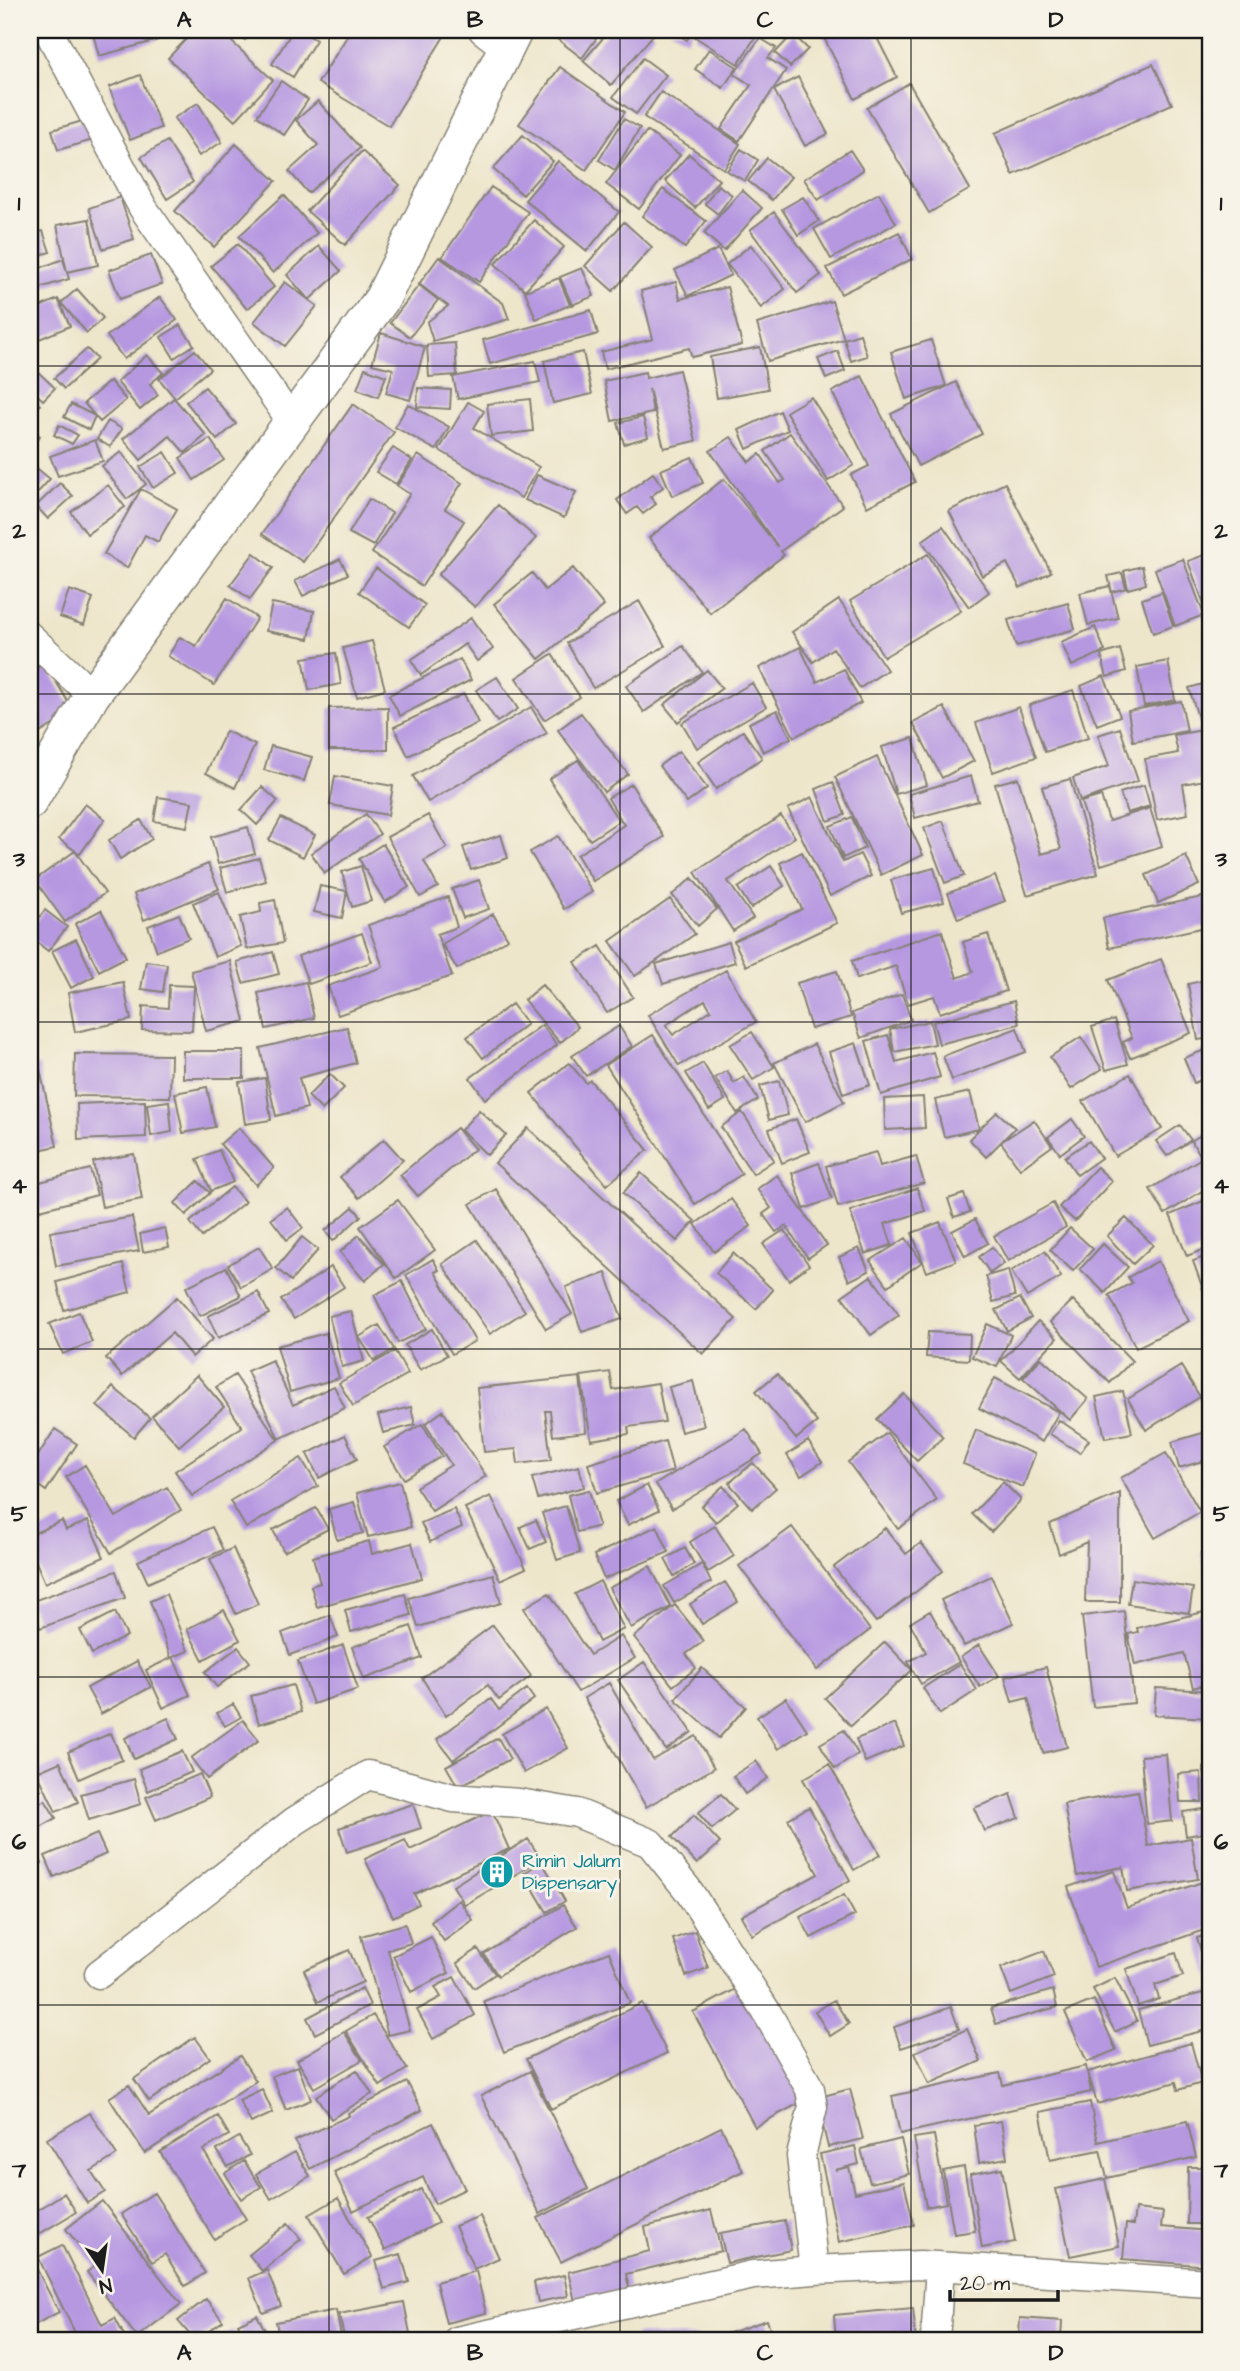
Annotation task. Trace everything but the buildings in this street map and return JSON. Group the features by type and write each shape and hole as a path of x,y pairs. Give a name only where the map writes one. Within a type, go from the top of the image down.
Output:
{"street":[{"path":"48,30 143,208 292,422"},
{"path":"30,801 92,695 382,299 500,35"},
{"path":"30,637 92,695"},
{"path":"99,1974 295,1821 368,1775 453,1798 519,1803 577,1813 638,1838 650,1843 688,1890 766,2011 810,2089 813,2107 801,2156 814,2270"},
{"path":"457,2341 753,2275 814,2270 920,2264 1210,2283"},
{"path":"935,2341 940,2267"}],"place":[{"name":"Rimin Jalum Dispensary","path":"497,1872"}]}
